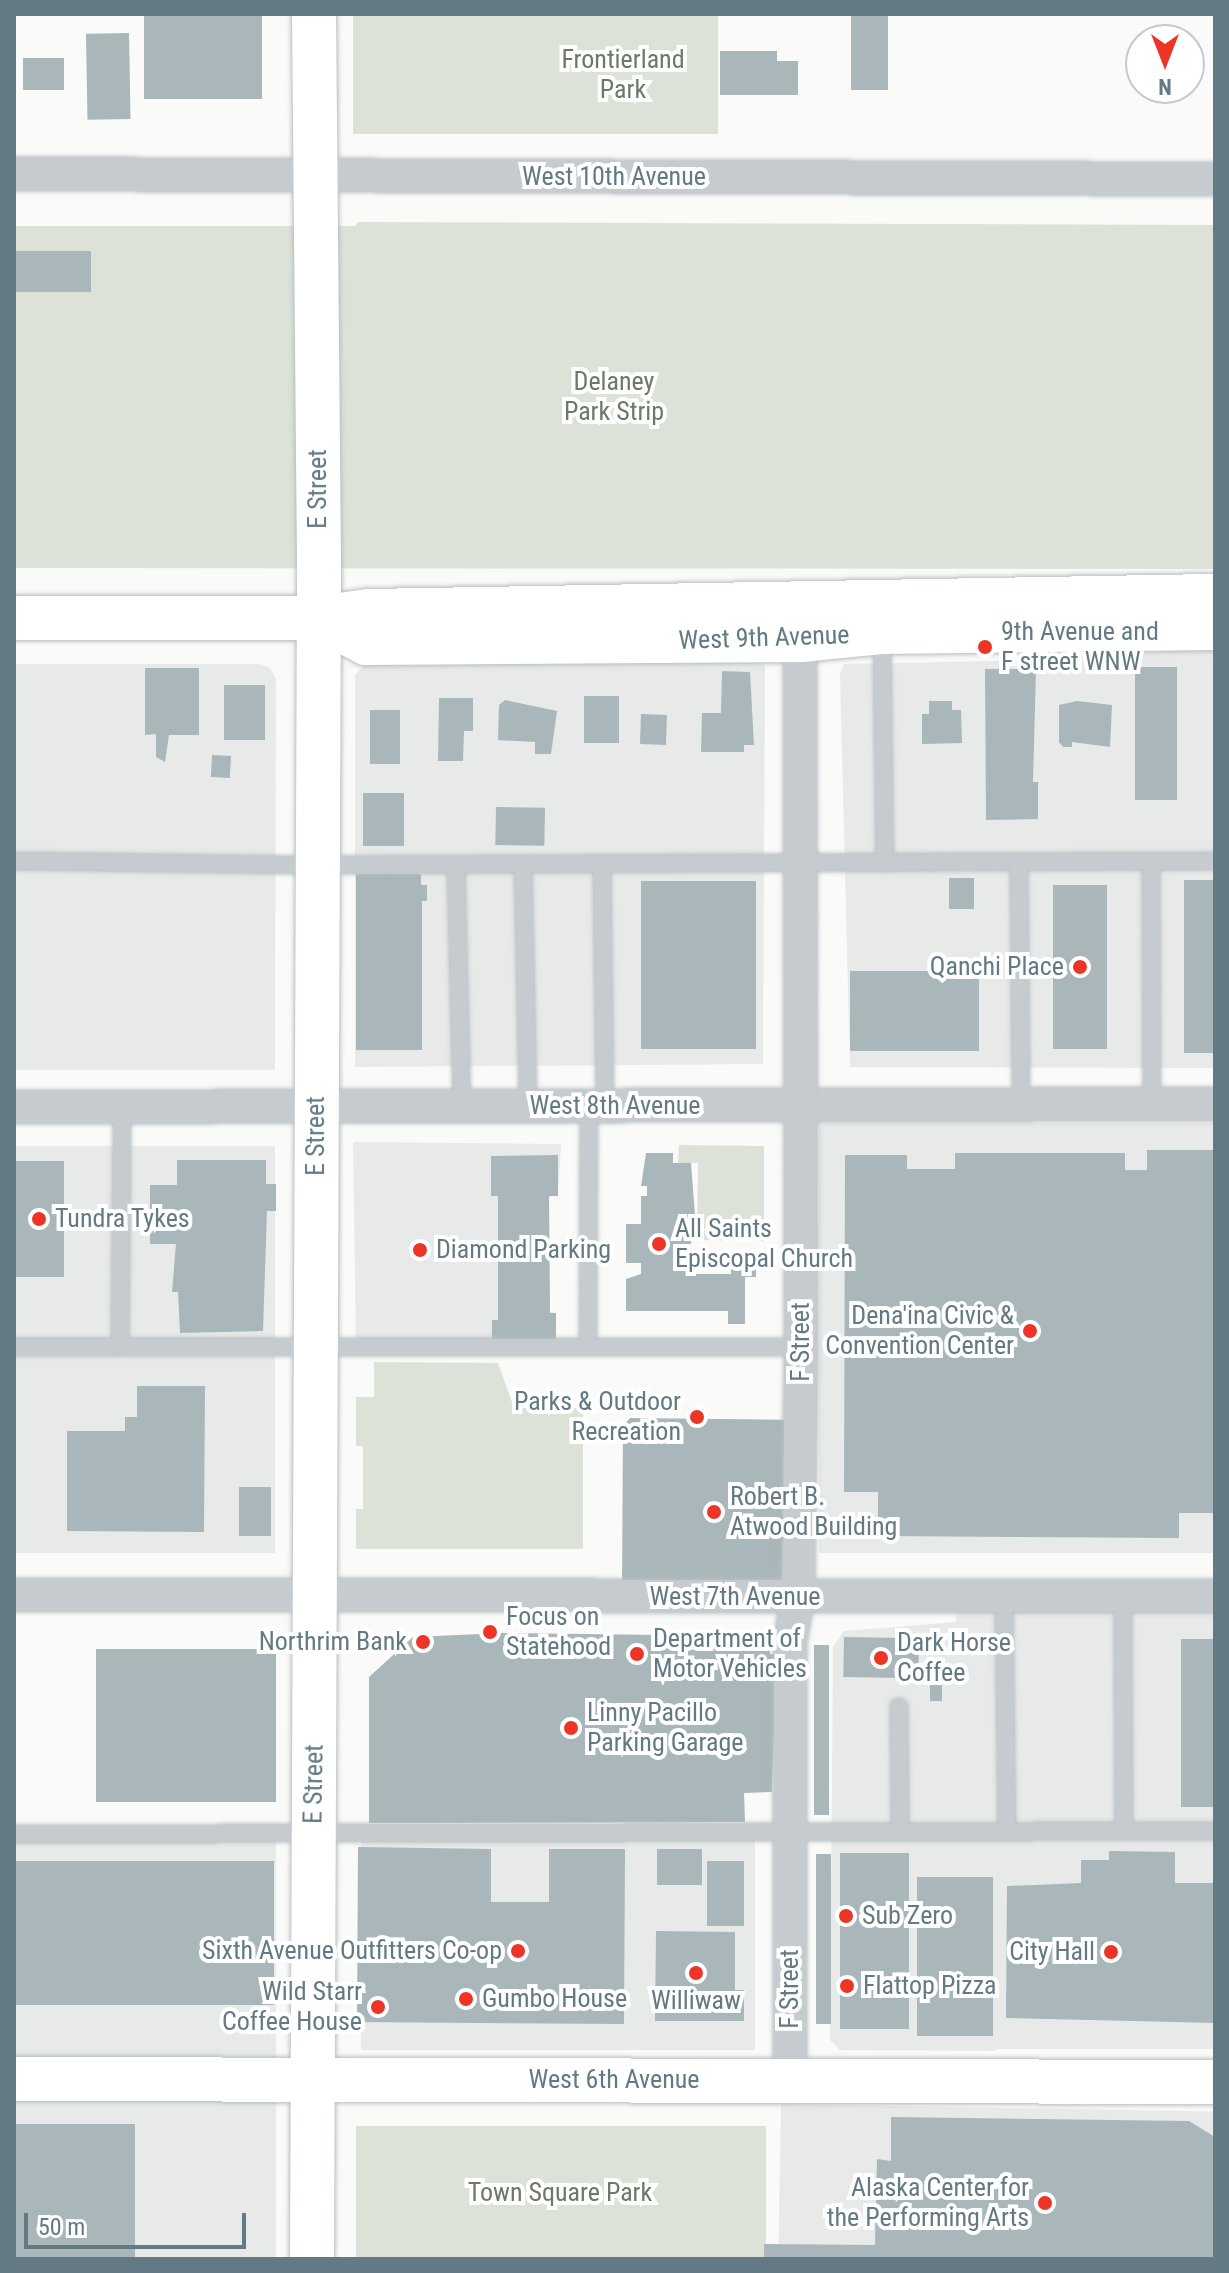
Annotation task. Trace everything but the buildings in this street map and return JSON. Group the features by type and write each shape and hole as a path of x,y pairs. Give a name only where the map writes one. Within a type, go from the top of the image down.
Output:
{"street":[{"name":"E Street","path":"312,2259 310,2082 316,1596 318,865 314,14"},
{"name":"West 10th Avenue","path":"14,174 1215,179"},
{"name":"West 9th Avenue","path":"800,623 1215,596"},
{"name":"West 9th Avenue","path":"14,618 318,618 369,611 800,623 881,632 1215,628"},
{"name":"F Street","path":"790,2078 790,1641 798,1598 801,1347 800,623"},
{"name":"West 8th Avenue","path":"14,1107 1215,1104"},
{"name":"West 7th Avenue","path":"14,1595 1215,1596"},
{"name":"West 6th Avenue","path":"14,2079 310,2082 790,2078 1215,2082"}],"lane":[{"path":"881,632 885,863"},
{"path":"14,861 318,865 1215,861"},
{"path":"1151,861 1152,1104"},
{"path":"1019,862 1021,1105"},
{"path":"523,864 528,1106"},
{"path":"588,1347 602,864"},
{"path":"456,865 462,1106"},
{"path":"120,1347 122,1107"},
{"path":"14,1347 801,1347"},
{"path":"1123,1596 1124,1831"},
{"path":"1004,1598 1007,1832"},
{"path":"899,1707 900,1832"},
{"path":"14,1834 1215,1831"}],"shaded area":[{"path":"1082,649 1215,649 1215,1068 850,1067 840,673 844,664 1046,660"},
{"path":"755,659 765,666 763,1064 355,1067 355,675 364,665"},
{"path":"14,664 260,664 270,668 276,679 275,1070 14,1070"},
{"name":"Dena'ina Civic & Convention Center","path":"819,1123 1215,1123 1215,1553 819,1553"},
{"path":"353,1142 561,1144 558,1196 549,1197 550,1312 556,1313 556,1347 356,1347"},
{"path":"14,1146 275,1146 275,1553 14,1553"},
{"path":"1215,1610 1215,2049 997,2049 997,2044 996,2051 840,2050 830,2040 833,1647 844,1631 956,1622 957,1611"},
{"path":"14,1833 276,1833 276,2259 14,2259"},
{"path":"361,1836 755,1836 755,2050 361,2050"},
{"name":"Alaska Center for the Performing Arts","path":"781,2104 1215,2112 1212,2259 778,2259"}],"green space":[{"name":"Frontierland Park","path":"353,14 718,14 718,134 353,134"},
{"name":"Delaney Park Strip","path":"357,222 1215,225 1215,569 14,568 14,226 356,226"},
{"path":"679,1145 764,1146 764,1241 697,1240 698,1163 678,1163"},
{"path":"374,1362 498,1363 514,1408 583,1408 583,1549 356,1549 356,1509 363,1509 363,1446 356,1446 356,1397 374,1397"},
{"name":"Town Square Park","path":"356,2126 766,2126 766,2259 356,2259"}],"place":[{"name":"9th Avenue and F street WNW","path":"985,647"},
{"name":"Qanchi Place","path":"1080,967"},
{"name":"Tundra Tykes","path":"39,1219"},
{"name":"All Saints Episcopal Church","path":"659,1244"},
{"name":"Diamond Parking","path":"420,1250"},
{"name":"Dena'ina Civic & Convention Center","path":"1030,1331"},
{"name":"Parks & Outdoor Recreation","path":"697,1417"},
{"name":"Robert B. Atwood Building","path":"714,1512"},
{"name":"Focus on Statehood","path":"490,1632"},
{"name":"Northrim Bank","path":"423,1642"},
{"name":"Department of Motor Vehicles","path":"637,1654"},
{"name":"Dark Horse Coffee","path":"881,1658"},
{"name":"Linny Pacillo Parking Garage","path":"571,1728"},
{"name":"Sub Zero","path":"846,1916"},
{"name":"Sixth Avenue Outfitters Co-op","path":"518,1951"},
{"name":"City Hall","path":"1111,1952"},
{"name":"Williwaw","path":"696,1973"},
{"name":"Flattop Pizza","path":"847,1986"},
{"name":"Gumbo House","path":"466,1999"},
{"name":"Wild Starr Coffee House","path":"378,2007"},
{"name":"Alaska Center for the Performing Arts","path":"1045,2203"}]}
